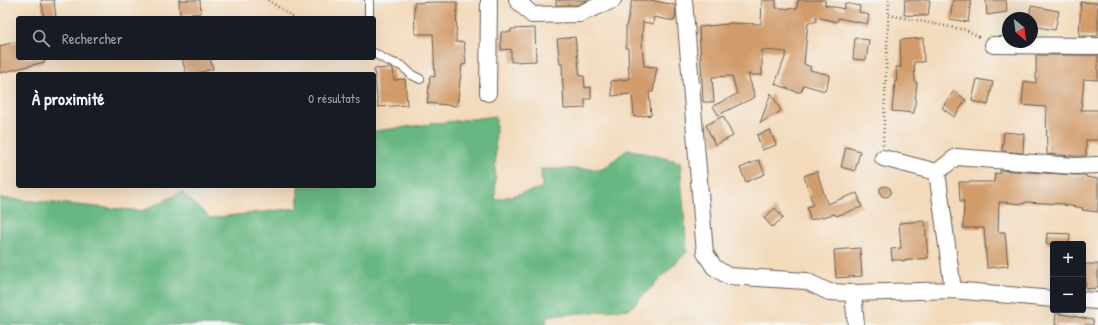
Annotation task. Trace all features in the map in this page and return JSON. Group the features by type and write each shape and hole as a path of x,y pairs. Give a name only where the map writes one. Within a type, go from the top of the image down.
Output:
{"street":[{"path":"488,93 489,0"},
{"path":"517,0 532,15 579,14 613,0"},
{"path":"684,0 705,253 714,267 728,276 806,281 829,292 852,293 953,290 1050,299"},
{"path":"993,45 1098,46"},
{"path":"937,172 956,157 1074,166 1098,165"},
{"path":"883,158 937,172"},
{"path":"937,172 953,290"},
{"path":"852,293 856,325"},
{"path":"1086,300 1098,301"}],"lane":[{"path":"369,0 369,16"},
{"path":"376,54 388,61 402,66 412,75 420,79"}],"path":[{"path":"268,0 291,16"},
{"path":"883,158 889,0"},
{"path":"889,15 966,30 993,45"}],"green space":[{"path":"496,116 495,200 542,188 541,169 603,169 628,149 680,162 687,252 630,309 547,316 546,325 0,325 0,198 142,211 182,192 210,218 298,208 298,188 376,188 376,131"}],"building":[{"path":"41,0 54,0 56,16 44,16"},
{"path":"179,0 200,0 201,13 180,15"},
{"path":"556,0 588,0 577,5 556,5"},
{"path":"632,0 650,0 675,5 676,14 674,21 654,17 653,24 643,22 642,44 644,66 657,67 653,92 649,92 651,115 634,117 632,94 612,96 611,81 629,79 628,48 626,48 626,27"},
{"path":"762,0 776,0 776,8 797,9 798,0 825,0 825,5 844,9 845,3 860,6 859,12 869,15 867,24 838,18 837,22 816,17 816,22 808,22 804,64 811,67 810,70 830,75 825,91 804,85 801,92 797,92 775,84 787,52 762,50 762,75 748,74 755,97 718,115 713,106 737,94 732,76 712,77 714,102 703,102 699,27 728,23 761,24"},
{"path":"905,0 930,0 928,16 904,15"},
{"path":"953,0 971,0 968,22 950,19"},
{"path":"986,0 1006,0 1007,12 987,15"},
{"path":"457,2 456,42 464,42 466,64 462,65 457,106 427,103 430,76 435,77 433,34 415,34 414,3"},
{"path":"1081,2 1098,3 1098,36 1079,36"},
{"path":"1031,6 1059,11 1055,30 1038,27 1038,12 1030,12"},
{"path":"535,28 536,61 511,62 511,49 501,50 501,32 511,32 511,29"},
{"path":"575,37 580,76 584,76 585,88 591,87 591,99 585,99 585,108 564,109 562,64 560,64 557,39"},
{"path":"855,38 869,40 866,60 853,59"},
{"path":"923,38 924,62 914,62 915,82 917,82 914,113 892,111 895,81 897,81 896,67 901,67 900,40"},
{"path":"16,42 16,60 45,60 45,62 0,73 0,46"},
{"path":"1036,55 1098,55 1098,80 1084,79 1081,110 1098,110 1098,140 1086,140 1086,156 1047,154 1046,107 1022,105 1024,81 1036,83"},
{"path":"182,60 211,60 213,69 202,72 186,72"},
{"path":"391,68 393,69 394,80 405,79 407,105 378,107 376,72 374,72 374,69"},
{"path":"977,79 993,82 988,105 972,101"},
{"path":"954,91 966,100 954,117 942,108"},
{"path":"771,93 781,111 760,123"},
{"path":"723,116 733,136 715,145 706,125"},
{"path":"770,130 776,145 762,150 757,135"},
{"path":"1004,132 1024,134 1023,153 1002,151"},
{"path":"846,147 860,151 855,171 841,167"},
{"path":"759,160 765,174 746,182 740,168"},
{"path":"1000,170 1086,175 1086,177 1098,179 1098,212 1082,210 1083,208 1064,204 1025,202 1024,204 999,202 998,232 1005,232 1008,266 987,268 984,228 963,228 964,201 960,201 959,182 994,182 995,173 1000,174"},
{"path":"817,171 827,204 857,193 862,207 836,216 835,214 810,220 807,207 813,205 804,176"},
{"path":"885,186 890,188 891,192 889,196 886,197 882,196 880,193 880,188"},
{"path":"775,208 783,218 772,227 764,218"},
{"path":"925,221 928,258 902,261 892,260 891,249 901,248 899,223"},
{"path":"1047,233 1070,234 1069,241 1050,241 1050,244 1046,244"},
{"path":"860,248 862,276 836,278 834,250"},
{"path":"1086,264 1098,264 1098,288 1086,289"},
{"path":"1056,313 1093,320 1093,325 1055,325"}]}
